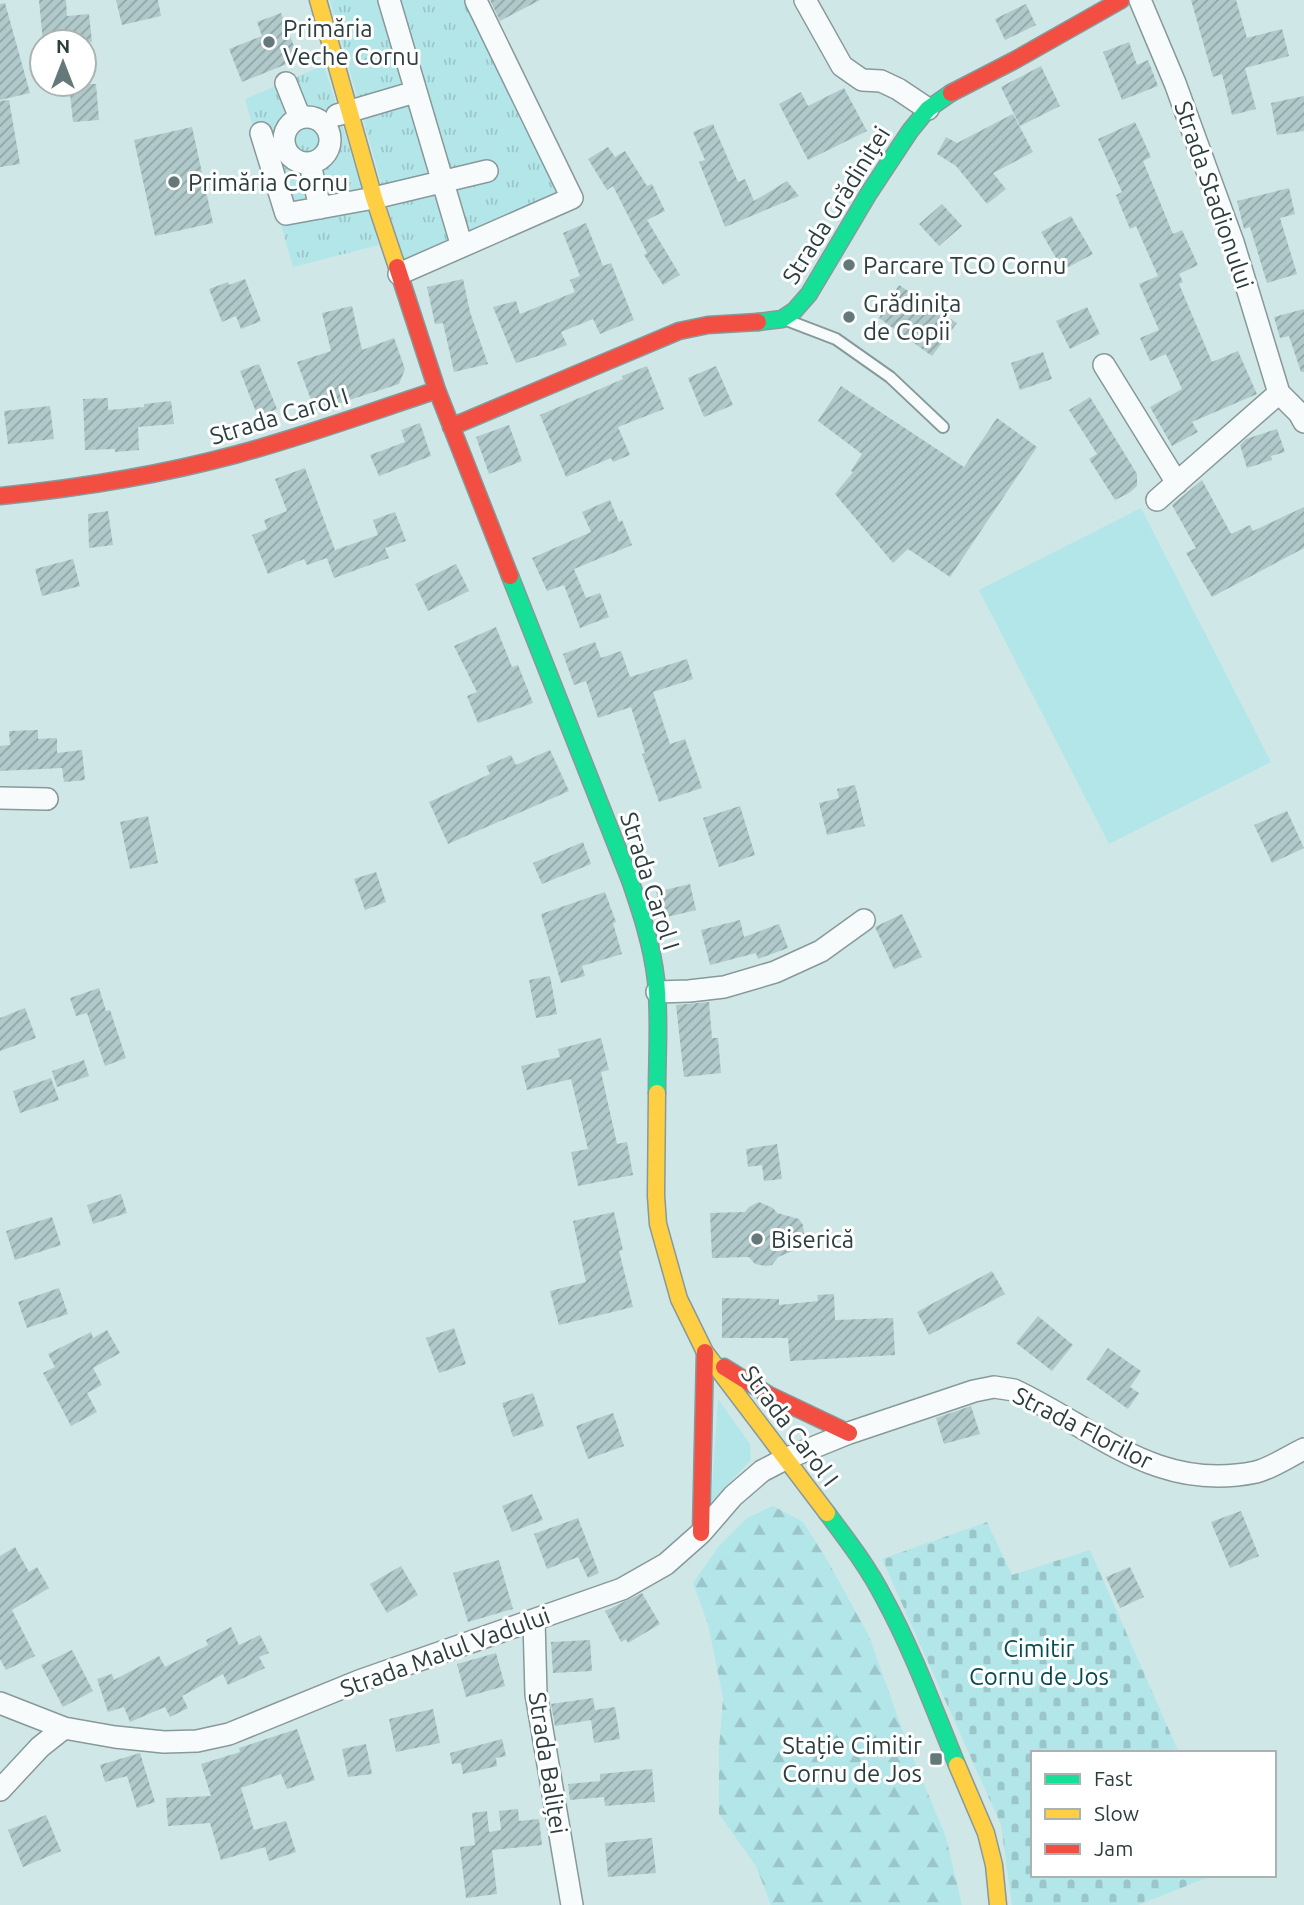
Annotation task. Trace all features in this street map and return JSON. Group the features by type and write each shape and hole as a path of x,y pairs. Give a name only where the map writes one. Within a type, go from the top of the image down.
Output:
{"main road":[{"path":"317,0 374,198 437,390"},
{"name":"Strada Grădiniței","path":"451,427 679,331 708,325 760,323 782,319 794,311 809,294 869,193 928,109 945,96 1121,0"},
{"name":"Strada Carol I","path":"0,496 128,478 203,463 316,430 437,390 630,880 649,937 657,992 658,1224 679,1298 705,1352 861,1558 895,1619 986,1833 994,1865 998,1905"},
{"path":"705,1352 735,1376 849,1433"},
{"path":"701,1533 705,1352"}],"street":[{"path":"389,0 460,240"},
{"path":"805,0 842,65 862,80 881,81 928,109"},
{"name":"Strada Stadionului","path":"1140,0 1175,83 1233,242 1279,393 1299,412 1304,422"},
{"path":"399,274 572,198 476,1"},
{"path":"286,83 309,119 326,127 329,134 330,144 323,157 310,164 295,161 284,148 284,135 293,121 309,119 349,111 415,92"},
{"path":"261,133 286,214 374,198 487,171"},
{"path":"310,164 320,208"},
{"path":"1104,365 1177,483"},
{"path":"1157,500 1279,393"},
{"path":"0,798 47,799"},
{"path":"657,992 724,987 775,972 821,951 864,920"},
{"name":"Strada Florilor","path":"785,1459 849,1433 974,1391 994,1387 1014,1390 1143,1461 1177,1473 1215,1477 1258,1471 1304,1449"},
{"name":"Strada Malul Vadului","path":"0,1703 64,1728 115,1737 164,1742 197,1741 229,1734 359,1681 622,1589 666,1564 701,1533 733,1496 762,1471 785,1459"},
{"name":"Strada Baliței","path":"534,1619 536,1694 572,1905"},
{"path":"0,1790 40,1747 64,1728"}],"lane":[{"path":"782,319 835,339 890,377 943,427"}],"green space":[{"path":"330,0 465,0 558,197 405,268"},
{"path":"324,65 379,245 293,267 245,99"},
{"path":"1141,508 1271,762 1109,844 979,590"},
{"path":"718,1399 750,1444 751,1460 711,1502"},
{"path":"773,1506 803,1522 869,1636 908,1746 946,1837 962,1905 771,1905 756,1866 719,1814 719,1748 723,1698 708,1624 693,1583 719,1546 747,1518"},
{"name":"Cimitir Cornu de Jos","path":"987,1522 1012,1575 1090,1550 1178,1751 1031,1751 1031,1877 1209,1877 1138,1905 1012,1905 1001,1825 882,1559"}],"building":[{"path":"39,0 66,0 67,16 89,14 90,28 42,28"},
{"path":"116,0 158,0 161,16 122,25"},
{"path":"490,0 540,0 500,21"},
{"path":"1191,0 1236,0 1247,38 1282,29 1289,56 1245,68 1256,109 1232,115 1222,74 1213,77"},
{"path":"5,3 28,93 0,100 0,4"},
{"path":"1026,4 1036,25 1005,40 995,19"},
{"name":"Primăria Veche Cornu","path":"281,13 299,59 242,82 229,49 262,36 257,22"},
{"path":"1129,42 1137,65 1148,60 1158,86 1122,100 1103,52"},
{"path":"1041,66 1060,106 1020,126 1001,87"},
{"path":"844,88 867,131 808,160 779,104 801,92 808,106"},
{"path":"1304,96 1304,131 1277,135 1271,103"},
{"path":"70,98 97,98 99,120 73,122"},
{"path":"9,100 20,164 0,167 0,101"},
{"path":"1013,114 1033,152 993,173 1006,189 987,204 956,166 937,154 946,137 957,143"},
{"path":"1135,122 1151,157 1143,161 1173,234 1182,230 1198,265 1179,274 1183,282 1179,284 1212,362 1238,351 1257,394 1192,422 1198,432 1172,446 1150,407 1182,389 1166,354 1150,361 1140,338 1159,330 1139,284 1158,276 1136,226 1130,229 1116,195 1122,192 1098,139"},
{"path":"713,124 738,182 745,179 754,201 787,181 799,196 725,227 699,162 705,160 693,132"},
{"name":"Primăria Cornu","path":"192,127 213,223 155,236 134,140"},
{"path":"608,147 615,157 625,151 647,186 652,184 665,211 647,220 680,275 663,285 644,255 647,253 613,186 607,190 588,159"},
{"path":"1289,188 1295,214 1280,218 1297,274 1267,283 1250,227 1244,229 1237,201"},
{"path":"942,204 962,226 939,246 919,224"},
{"path":"1071,216 1093,254 1063,270 1041,232"},
{"path":"586,223 603,266 611,263 634,320 600,334 593,319 561,332 567,345 516,363 493,307 516,301 520,314 575,292 570,280 580,276 563,233"},
{"path":"245,279 261,321 241,329 236,316 222,322 209,289"},
{"path":"463,279 470,312 488,364 454,372 443,323 435,324 427,287"},
{"path":"899,285 957,323 932,356 879,318"},
{"path":"352,306 362,350 394,338 405,369 399,384 315,411 297,362 331,351 322,313"},
{"path":"1087,307 1100,334 1070,349 1056,321"},
{"path":"1304,309 1304,372 1301,372 1289,336 1280,338 1274,317"},
{"path":"1043,352 1052,379 1020,390 1011,363"},
{"path":"259,364 277,409 258,417 240,371"},
{"path":"647,366 664,409 618,427 630,455 613,462 611,458 566,477 540,415"},
{"path":"716,366 733,405 704,417 688,378"},
{"path":"841,386 964,467 997,418 1037,447 950,577 908,549 893,563 835,494 853,472 851,471 862,454 818,421"},
{"path":"1090,397 1137,474 1137,486 1115,500 1089,459 1097,454 1069,410"},
{"path":"108,398 108,410 144,407 144,404 171,401 174,424 138,427 139,450 85,450 83,399"},
{"path":"50,406 54,439 8,444 4,411"},
{"path":"420,423 431,456 379,476 370,455 405,442 401,430"},
{"path":"509,425 522,461 489,474 476,437"},
{"path":"1277,429 1285,452 1271,456 1272,460 1247,468 1240,445 1246,439"},
{"path":"305,468 335,550 378,535 373,520 395,512 406,541 385,548 389,558 334,578 327,558 307,565 304,559 268,574 252,535 267,529 264,520 287,511 275,479"},
{"path":"1202,480 1231,534 1250,525 1253,531 1304,507 1304,548 1212,597 1186,553 1196,548 1172,505"},
{"path":"610,500 632,545 574,569 586,598 600,593 609,617 580,628 564,585 547,591 532,558 591,532 582,512"},
{"path":"108,511 113,545 89,548 88,514"},
{"path":"73,559 80,586 42,596 35,569"},
{"path":"456,564 469,591 428,611 415,584"},
{"path":"496,627 512,667 518,665 533,703 478,723 467,696 477,692 454,646"},
{"path":"595,642 601,658 621,651 630,677 687,659 693,679 653,692 670,744 685,739 702,788 659,802 642,754 645,753 631,707 598,718 586,681 574,685 563,654"},
{"path":"38,730 38,739 57,738 57,753 82,750 85,780 64,782 62,768 0,771 0,746 10,745 9,731"},
{"path":"550,750 569,791 448,844 429,802 490,774 486,766 511,755 516,765"},
{"path":"855,785 865,826 827,835 819,803 839,798 837,789"},
{"path":"740,806 755,855 719,867 703,818"},
{"path":"1287,811 1304,848 1272,863 1254,825"},
{"path":"148,816 158,863 130,869 120,822"},
{"path":"583,842 591,864 542,884 533,863"},
{"path":"376,872 386,902 365,910 354,879"},
{"path":"690,884 696,910 663,918 656,892"},
{"path":"605,892 616,922 613,923 622,954 582,966 585,976 561,983 541,914"},
{"path":"902,914 922,957 894,969 875,927"},
{"path":"740,920 744,937 779,924 788,948 758,959 756,953 710,965 701,930"},
{"path":"550,976 557,1014 536,1018 529,980"},
{"path":"99,988 106,1011 110,1010 126,1058 105,1066 87,1013 76,1016 70,998"},
{"path":"709,1002 712,1038 718,1038 721,1073 684,1077 676,1005"},
{"path":"25,1008 36,1038 0,1051 0,1018"},
{"path":"601,1038 609,1070 601,1072 617,1144 627,1142 633,1175 578,1186 571,1152 588,1149 571,1079 527,1090 521,1066 560,1057 558,1049"},
{"path":"84,1060 89,1076 57,1087 52,1071"},
{"path":"51,1078 59,1100 20,1113 13,1091"},
{"path":"777,1144 782,1179 764,1181 762,1165 748,1167 746,1149"},
{"path":"121,1194 127,1213 93,1224 87,1205"},
{"name":"Biserică","path":"759,1202 773,1208 777,1213 799,1219 803,1225 802,1244 778,1257 772,1265 766,1266 755,1264 749,1257 712,1258 710,1213 745,1212"},
{"path":"614,1212 623,1250 619,1251 633,1307 559,1325 550,1291 586,1282 573,1221"},
{"path":"52,1217 61,1245 15,1260 6,1231"},
{"path":"992,1271 1005,1294 929,1335 917,1312"},
{"path":"59,1288 68,1314 27,1328 18,1302"},
{"path":"834,1294 835,1320 893,1318 895,1355 790,1361 788,1338 722,1338 722,1298 779,1299 779,1305 818,1301 817,1295"},
{"path":"1038,1316 1073,1345 1052,1371 1016,1343"},
{"path":"454,1328 466,1364 439,1373 426,1338"},
{"path":"107,1330 120,1353 93,1368 102,1385 87,1393 97,1412 71,1426 43,1373 55,1367 48,1354 91,1332 93,1338"},
{"path":"1108,1348 1141,1371 1130,1387 1139,1393 1128,1409 1086,1379"},
{"path":"533,1393 544,1426 513,1437 502,1403"},
{"path":"971,1406 980,1434 944,1444 936,1418"},
{"path":"613,1413 624,1446 588,1459 576,1426"},
{"path":"532,1494 543,1520 512,1532 502,1506"},
{"path":"1241,1511 1259,1556 1230,1568 1211,1522"},
{"path":"578,1518 599,1573 588,1578 578,1557 547,1569 534,1534"},
{"path":"15,1547 29,1572 37,1567 49,1588 12,1610 35,1656 6,1670 0,1659 0,1556"},
{"path":"499,1560 513,1609 468,1622 453,1573"},
{"path":"401,1566 418,1595 387,1613 370,1584"},
{"path":"1130,1567 1144,1597 1120,1608 1106,1577"},
{"path":"642,1593 660,1624 628,1643 626,1639 621,1642 605,1611"},
{"path":"231,1627 239,1645 260,1635 269,1653 259,1657 265,1668 228,1685 223,1674 182,1696 188,1708 170,1717 165,1707 130,1722 124,1707 108,1712 97,1679 112,1674 114,1680 159,1656 165,1667 208,1645 206,1640"},
{"path":"590,1640 592,1671 553,1673 551,1642"},
{"path":"72,1650 93,1691 63,1707 41,1665"},
{"path":"496,1653 505,1686 466,1697 457,1664"},
{"path":"593,1698 595,1710 615,1707 620,1739 594,1743 591,1720 555,1726 551,1704"},
{"path":"433,1709 440,1743 396,1752 389,1719"},
{"path":"297,1729 315,1780 287,1789 281,1774 241,1788 254,1830 286,1821 296,1852 269,1861 265,1847 221,1860 210,1823 168,1826 166,1798 211,1796 201,1764"},
{"path":"502,1739 506,1756 496,1758 497,1766 463,1774 461,1763 452,1764 450,1753"},
{"path":"366,1744 372,1774 348,1777 342,1749"},
{"path":"140,1753 155,1802 137,1808 127,1776 105,1782 100,1765"},
{"path":"652,1769 655,1802 605,1806 604,1797 570,1800 568,1784 600,1781 600,1774"},
{"path":"518,1809 519,1821 539,1819 542,1845 492,1850 497,1894 466,1898 460,1847 475,1845 472,1813 487,1811 489,1832 501,1830 499,1811"},
{"path":"46,1815 61,1851 23,1867 8,1830"},
{"path":"652,1838 656,1873 608,1877 605,1843"}],"traffic: fast":[{"path":"758,322 782,319 794,311 809,294 869,193 910,131 928,109 951,93"},
{"path":"510,576 630,880 646,929 657,994 657,1093"},
{"path":"827,1513 864,1565 895,1618 957,1765"}],"traffic: slow":[{"path":"318,0 374,198 397,267"},
{"path":"657,1093 658,1224 679,1299 705,1352 827,1513"},
{"path":"957,1765 986,1833 994,1865 998,1905"}],"traffic: jam":[{"path":"951,93 1121,0"},
{"path":"397,267 437,390 510,576"},
{"path":"451,427 679,331 708,325 758,322"},
{"path":"0,496 120,480 209,462 288,440 437,390"},
{"path":"701,1533 705,1352"},
{"path":"724,1367 769,1395 849,1433"}],"place":[{"name":"Primăria Veche Cornu","path":"269,42"},
{"name":"Primăria Cornu","path":"174,182"},
{"name":"Parcare TCO Cornu","path":"849,265"},
{"name":"Grădinița de Copii","path":"849,317"},
{"name":"Biserică","path":"757,1239"},
{"name":"Stație Cimitir Cornu de Jos","path":"936,1759"}]}
